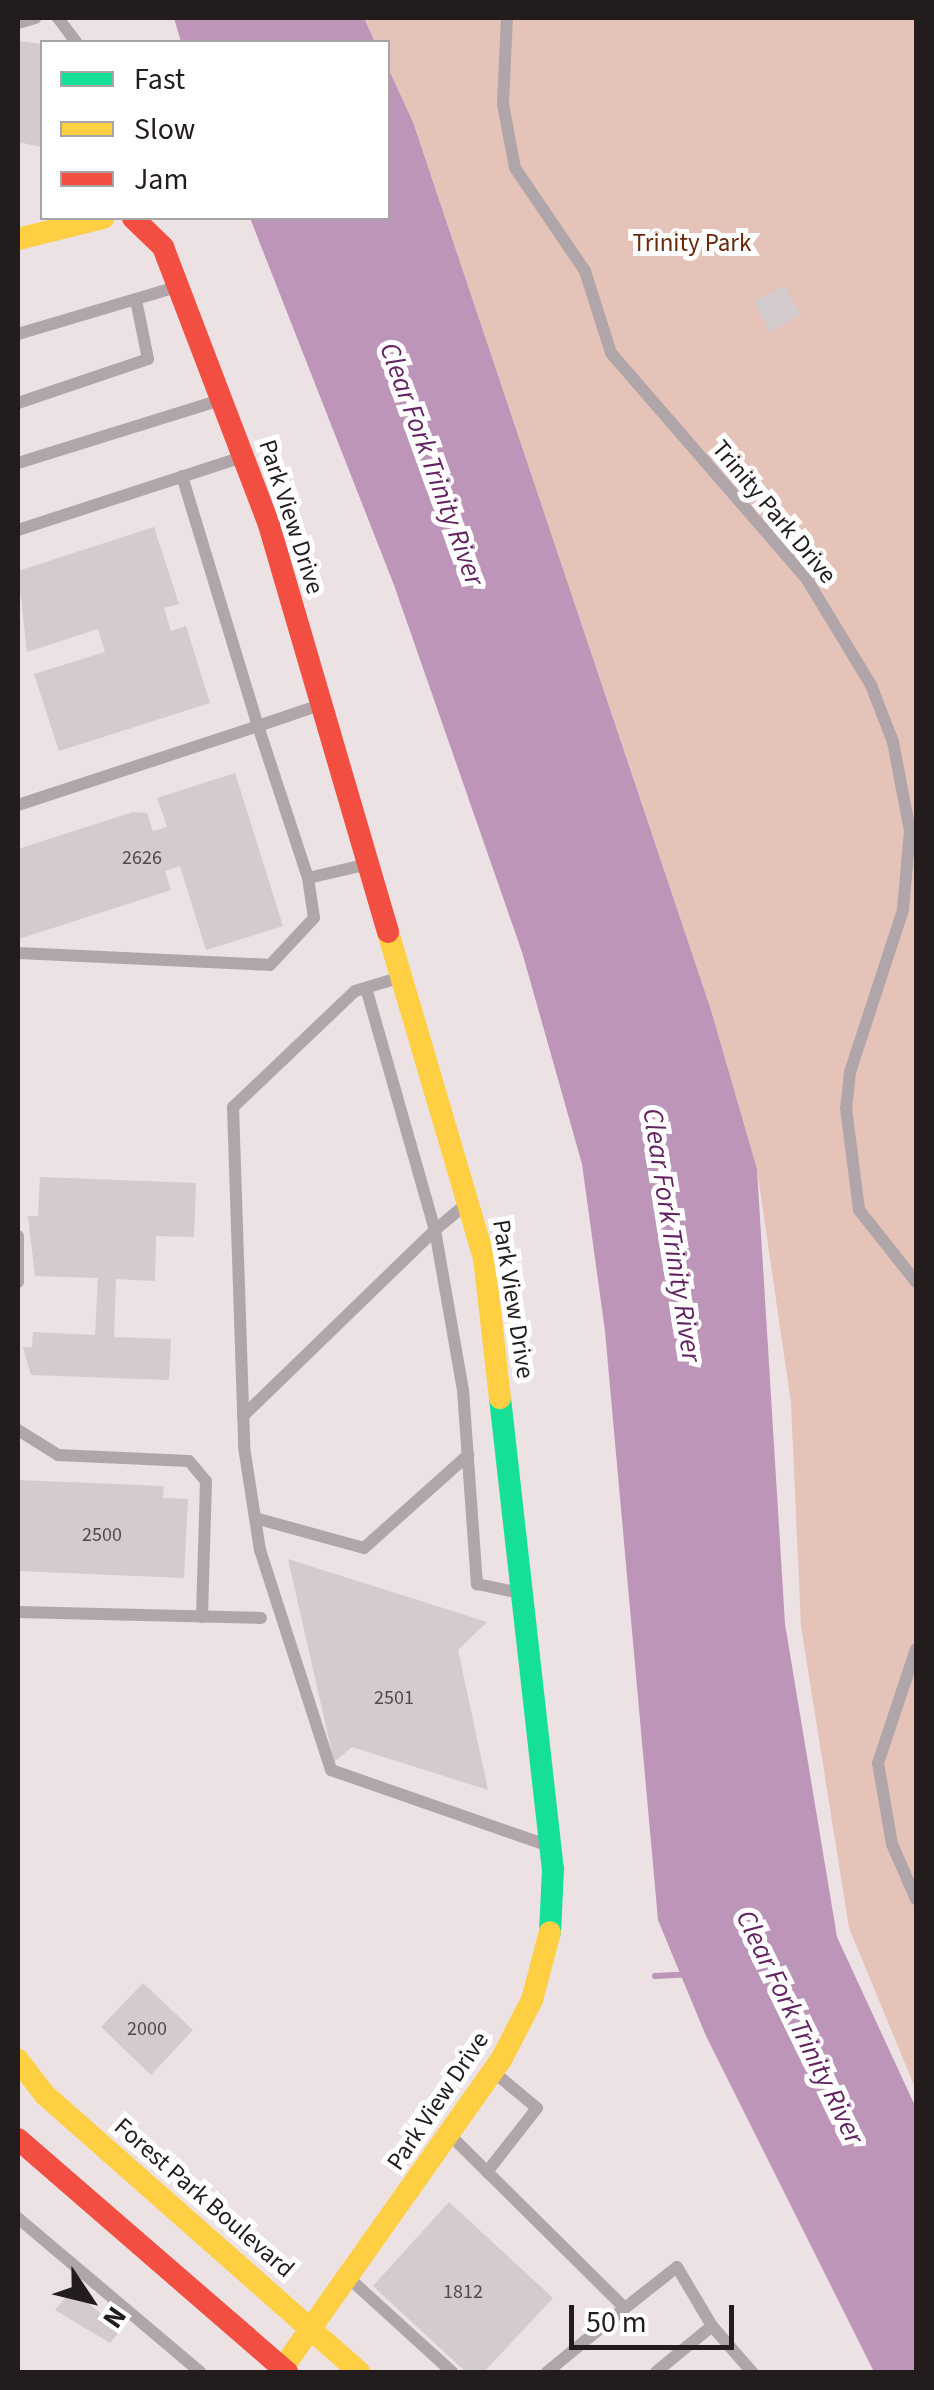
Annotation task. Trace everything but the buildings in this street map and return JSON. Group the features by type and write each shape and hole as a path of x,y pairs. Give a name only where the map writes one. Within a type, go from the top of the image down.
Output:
{"street":[{"path":"18,239 78,220"},
{"name":"Park View Drive","path":"136,220 156,236 180,287 243,456 484,1258 551,1847 555,1913 532,2000 494,2072 452,2137 347,2276 285,2370"},
{"name":"Forest Park Boulevard","path":"18,2060 45,2095 359,2372"},
{"path":"18,2120 45,2095"},
{"path":"18,2139 285,2370"}],"lane":[{"path":"18,22 35,18"},
{"path":"58,18 74,40"},
{"name":"Trinity Park Drive","path":"507,18 503,104 516,168 585,271 611,354 806,578 871,685 892,742 910,831 903,910 850,1072 847,1125 859,1210 916,1282"},
{"path":"18,334 180,287"},
{"path":"18,404 148,359 136,300"},
{"path":"18,463 222,399"},
{"path":"18,530 243,456"},
{"path":"18,953 270,965 314,918 308,878 182,476"},
{"path":"18,805 320,705"},
{"path":"308,878 366,864"},
{"path":"400,978 366,988 233,1107 244,1416 255,1518 331,1770 551,1847"},
{"path":"366,988 435,1230 468,1455 477,1584 524,1594"},
{"path":"244,1416 435,1230 469,1202"},
{"path":"18,1236 18,1282"},
{"path":"18,1430 58,1455 188,1461 206,1481 202,1617"},
{"path":"255,1518 364,1548 468,1455"},
{"path":"18,1612 261,1618"},
{"path":"916,1649 878,1763 892,1844 916,1899"},
{"path":"487,2172 536,2108 494,2072"},
{"path":"452,2137 625,2308"},
{"path":"18,2218 200,2372"},
{"path":"548,2372 676,2267 712,2326 752,2372"},
{"path":"347,2276 452,2372"},
{"path":"656,2372 712,2326"}],"green space":[{"name":"Trinity Park","path":"364,18 916,18 916,2090 849,1928 801,1626 791,1403 757,1169 711,1010 413,122 390,72 390,40 374,40"}],"water":[{"path":"174,18 364,18 374,40 180,40"},
{"name":"Clear Fork Trinity River","path":"390,72 413,122 711,1010 757,1169 785,1624 837,1937 916,2108 916,2372 874,2372 706,2036 658,1920 605,1331 582,1164 522,952 394,585 251,220 390,220"}],"waterway":[{"path":"655,1976 689,1974"}],"traffic: fast":[{"path":"500,1398 553,1869 550,1932"}],"traffic: slow":[{"path":"18,239 95,220"},
{"path":"388,932 484,1258 500,1398"},
{"path":"282,2369 501,2060 532,2000 550,1932"},
{"path":"18,2060 45,2095 359,2372"}],"traffic: jam":[{"path":"135,220 163,247 269,525 388,932"},
{"path":"18,2139 287,2372"}]}
